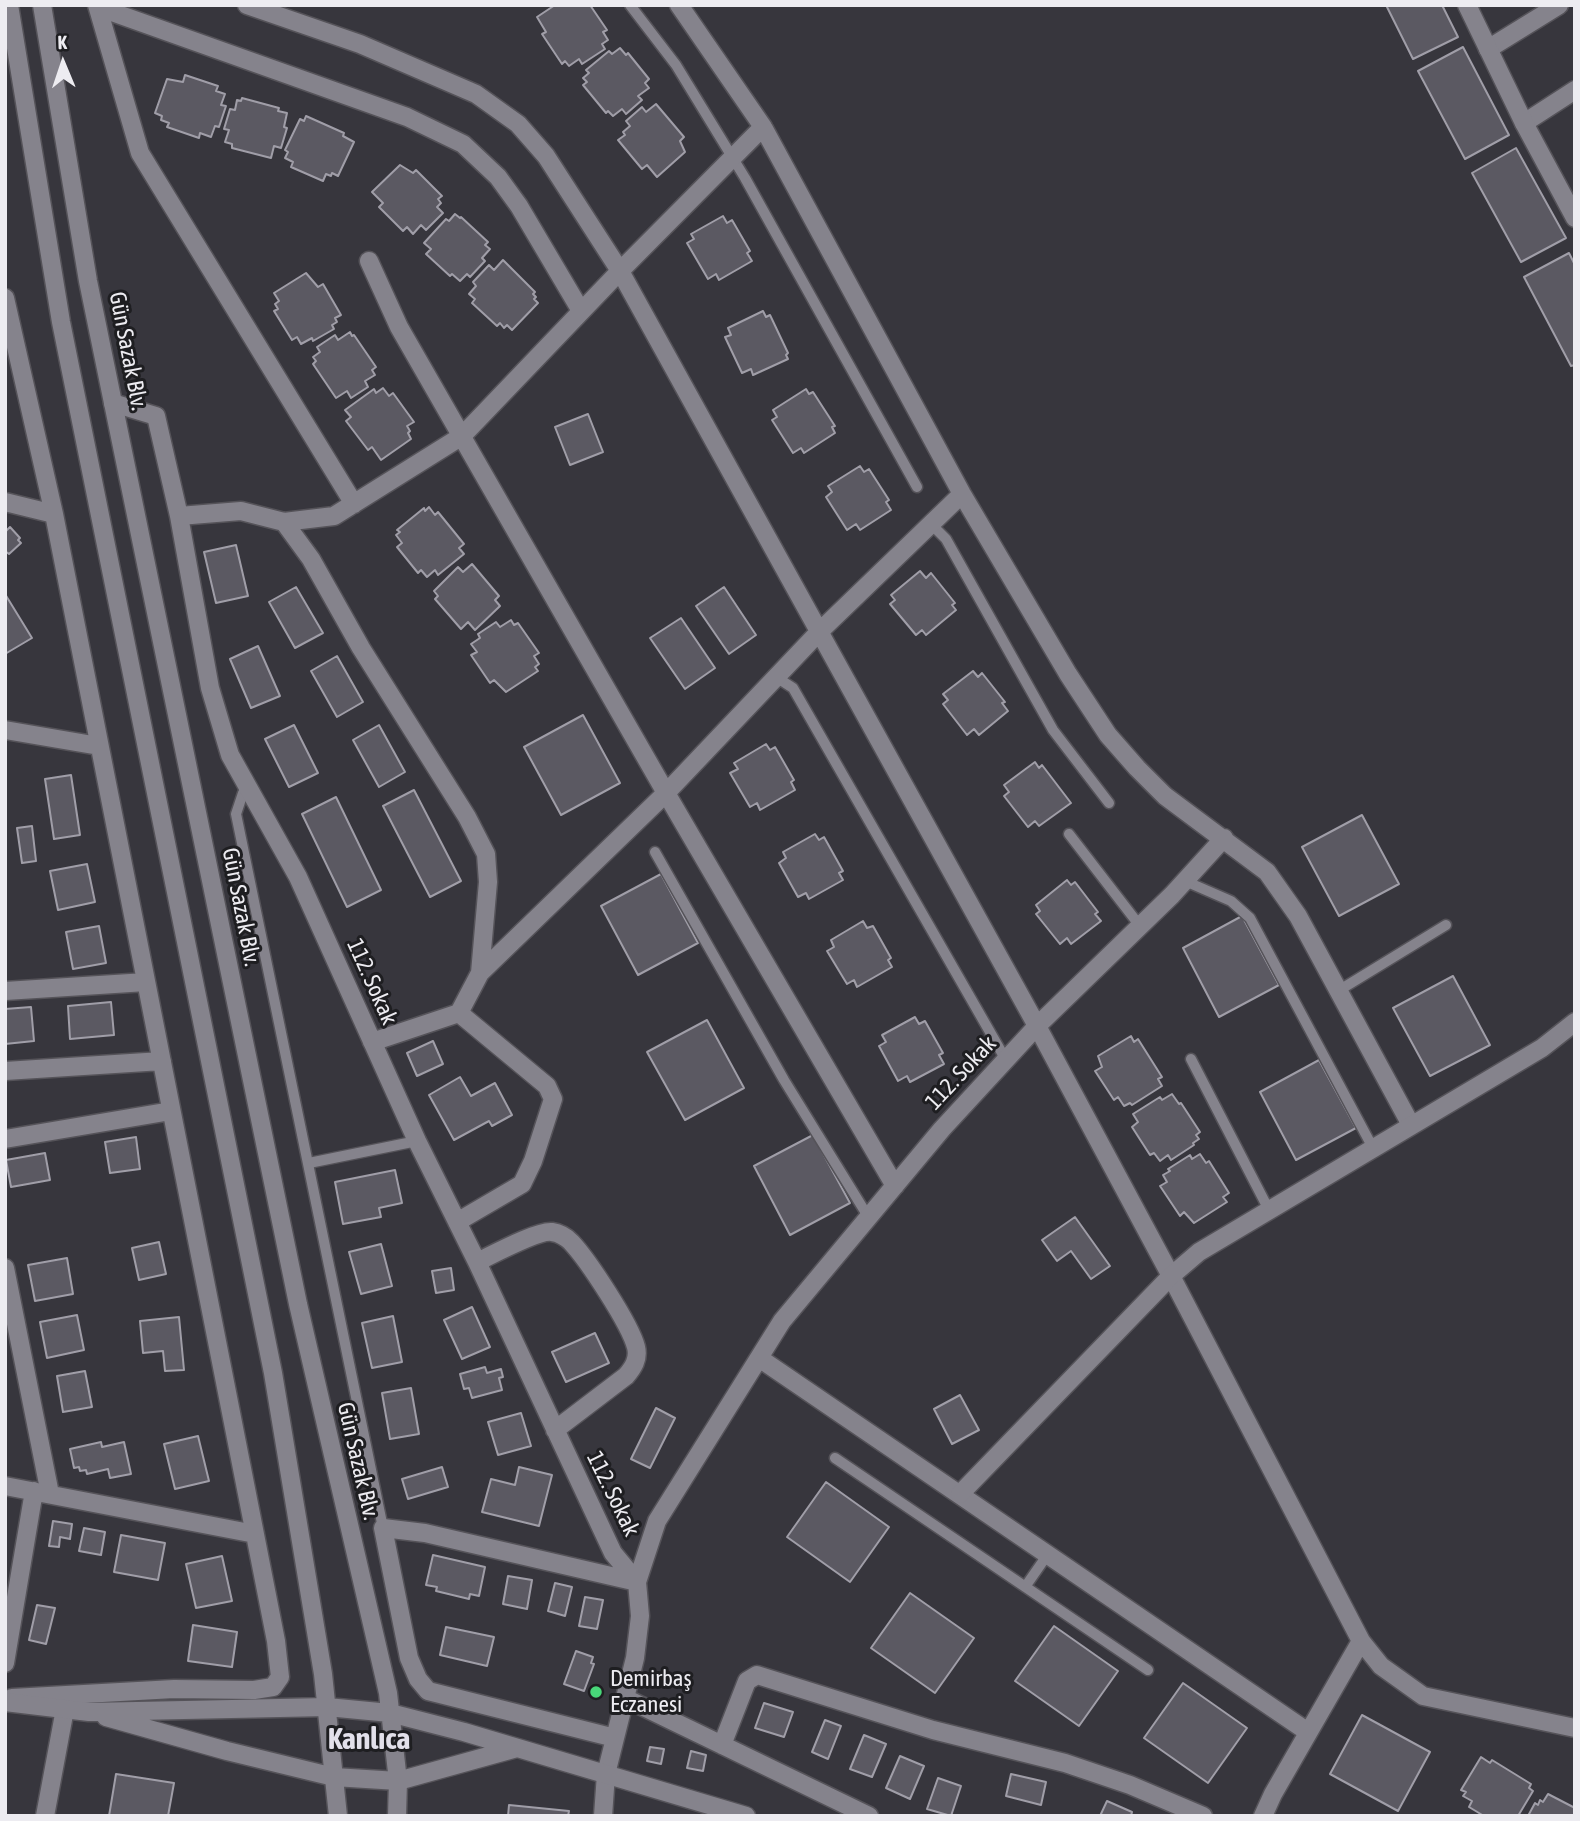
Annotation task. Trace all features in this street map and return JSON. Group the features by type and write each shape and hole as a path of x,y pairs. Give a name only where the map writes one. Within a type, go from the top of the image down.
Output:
{"street":[{"path":"9,5 61,323 273,1374 327,1707 338,1816"},
{"name":"Gün Sazak Blv.","path":"42,5 86,268 113,403 298,1304 388,1693 398,1781 397,1816"},
{"path":"247,5 360,44 476,94 517,124 545,156 620,271 1037,1026 1361,1641 1381,1666 1423,1696 1575,1728"},
{"path":"678,5 763,127 962,494 1068,674 1108,735 1165,796 1267,872 1298,916 1411,1125"},
{"path":"1467,5 1524,123 1575,218"},
{"path":"1488,49 1559,5"},
{"path":"98,6 407,117 463,144 498,177 519,206 581,311"},
{"path":"98,6 140,153 354,504"},
{"path":"1524,123 1575,90"},
{"path":"179,516 241,511 284,522 334,516 462,436 763,127"},
{"path":"369,261 400,327 666,793 895,1186"},
{"path":"5,298 54,514 276,1641 280,1677 273,1687 254,1690 174,1689 5,1700"},
{"name":"112. Sokak","path":"113,403 156,416 179,516 210,688 230,755 298,877 417,1141 477,1262 613,1553 637,1582"},
{"path":"372,1042 459,1013 480,973 666,793 819,632 962,494"},
{"path":"5,502 54,514"},
{"path":"284,522 310,559 361,648 467,817 486,855 488,882 480,973"},
{"path":"5,730 99,746"},
{"name":"112. Sokak","path":"603,1816 606,1774 635,1658 640,1616 637,1582 657,1521 782,1321 942,1129 1037,1026 1185,881 1224,838"},
{"path":"5,991 146,982"},
{"path":"457,1222 522,1184 533,1161 553,1098 547,1086 459,1013"},
{"path":"960,1494 1171,1276 1199,1252 1542,1048 1575,1022"},
{"path":"5,1071 162,1061"},
{"path":"5,1139 171,1111"},
{"path":"477,1262 544,1232 561,1235 569,1240 595,1273 631,1336 636,1349 633,1368 555,1430"},
{"path":"5,1268 42,1492 5,1662"},
{"path":"759,1358 1308,1732"},
{"path":"5,1486 255,1534"},
{"path":"615,1738 428,1690 418,1679 409,1658 383,1528 425,1533 637,1582"},
{"path":"1263,1816 1361,1641"},
{"path":"722,1745 747,1681 757,1675 933,1730 1065,1763 1130,1785 1203,1816"},
{"path":"625,1698 869,1816"},
{"path":"5,1700 89,1712 327,1707 390,1713 746,1816"},
{"path":"45,1816 65,1709"},
{"path":"89,1712 227,1751 334,1777 398,1781 518,1748"}],"lane":[{"path":"630,5 676,65 733,160 785,248 917,487"},
{"path":"932,524 946,539 1053,730 1109,803"},
{"path":"776,677 793,688 1006,1060"},
{"path":"248,790 243,793 236,814 383,1528"},
{"path":"1069,834 1140,926"},
{"path":"655,852 784,1080 869,1218"},
{"path":"1185,881 1231,901 1250,918 1373,1148"},
{"path":"1338,991 1446,925"},
{"path":"1191,1059 1269,1210"},
{"path":"309,1163 417,1141"},
{"path":"835,1458 1148,1670"},
{"path":"1025,1587 1048,1554"}],"building":[{"path":"555,5 590,5 607,30 603,32 608,40 602,44 605,49 582,64 579,59 569,66 565,61 562,64 542,34 546,32 537,17"},
{"path":"1386,5 1442,5 1458,37 1413,59"},
{"path":"1463,47 1509,135 1465,159 1418,71"},
{"path":"620,48 626,55 628,53 649,79 645,83 649,88 638,96 642,100 626,114 622,109 613,116 608,111 606,113 583,85 587,82 583,78 589,73 586,70 609,51 612,54"},
{"path":"185,75 218,86 216,91 225,94 221,105 226,106 219,127 215,126 211,137 200,133 199,138 167,127 169,123 161,120 162,116 155,113 167,79 183,82"},
{"path":"242,98 279,108 278,111 287,113 284,127 287,128 281,148 274,146 271,158 232,148 232,144 225,142 229,130 224,129 230,109 235,110 237,100 241,101"},
{"path":"656,104 684,137 680,141 685,152 657,177 647,165 642,169 618,140 630,126 626,121 642,107 646,112"},
{"path":"306,116 344,133 343,136 354,142 338,176 326,174 323,181 291,167 293,162 285,158 288,152 285,150 300,119 304,121"},
{"path":"1516,148 1566,238 1521,262 1472,173"},
{"path":"400,165 413,173 416,170 442,196 438,199 441,203 437,207 443,213 426,230 421,225 413,234 407,227 403,231 379,207 383,203 372,192"},
{"path":"455,214 488,242 485,245 490,249 482,258 485,261 470,277 467,274 460,281 452,274 450,276 426,254 431,249 424,243 446,219 449,221"},
{"path":"723,216 727,223 732,220 750,251 747,253 752,261 719,280 716,274 708,279 687,243 694,239 691,234"},
{"path":"1569,253 1575,265 1575,365 1571,366 1524,277"},
{"path":"503,260 535,292 534,299 538,303 512,330 507,325 504,328 500,323 497,326 472,303 475,299 469,294 476,286 473,282 489,265 494,270"},
{"path":"306,273 318,287 323,284 341,315 335,318 337,322 332,325 334,329 313,341 312,338 301,344 297,337 292,340 274,311 278,309 275,304 279,301 274,293"},
{"path":"763,311 766,317 770,315 788,353 788,359 753,375 751,369 742,373 725,337 731,335 728,328"},
{"path":"350,332 376,367 372,370 375,375 365,381 368,387 351,398 347,391 336,398 313,364 316,361 313,357 320,352 317,347 335,335 338,340"},
{"path":"383,388 389,396 393,393 414,422 407,426 411,439 381,460 372,447 368,450 346,421 351,417 345,410 374,389 376,393"},
{"path":"806,389 809,394 813,392 835,426 832,427 835,433 804,453 801,448 793,453 772,420 777,417 773,410"},
{"path":"588,414 603,452 570,465 555,427"},
{"path":"860,466 864,472 869,469 889,500 886,502 891,510 860,530 856,524 847,530 826,497 832,492 828,486"},
{"path":"429,507 435,515 438,512 464,544 459,548 464,554 438,575 435,570 427,577 421,570 418,573 397,547 402,543 396,535 400,532 397,530 424,508 425,511"},
{"path":"10,527 21,543 9,554 5,551 5,532"},
{"path":"236,545 248,596 216,603 204,552"},
{"path":"472,564 499,596 495,600 500,606 475,630 468,622 461,629 435,599 438,596 434,591 458,567 463,572"},
{"path":"920,571 926,578 931,573 955,603 952,605 956,610 926,635 922,630 916,635 890,604 895,600 891,595"},
{"path":"296,587 323,633 295,648 269,602"},
{"path":"724,587 756,635 729,654 696,606"},
{"path":"5,594 32,638 5,654"},
{"path":"681,618 715,668 685,689 650,638"},
{"path":"511,620 514,625 518,623 539,653 534,656 539,664 535,667 538,671 506,692 494,680 490,683 471,655 477,652 471,644 480,638 478,634 496,622 500,627"},
{"path":"258,646 280,696 251,708 230,659"},
{"path":"337,656 363,702 337,717 311,671"},
{"path":"973,671 978,677 982,673 1005,702 1002,703 1008,711 979,735 974,729 967,735 943,704 948,700 943,694"},
{"path":"583,715 620,783 561,815 524,747"},
{"path":"294,725 318,773 289,787 265,739"},
{"path":"379,725 405,772 379,787 353,740"},
{"path":"766,744 770,750 775,747 794,780 791,782 795,790 760,810 757,803 750,807 730,773 738,769 734,763"},
{"path":"1035,762 1039,768 1042,765 1071,803 1039,826 1035,821 1028,827 1004,796 1009,792 1004,785"},
{"path":"71,775 80,835 54,839 45,779"},
{"path":"414,790 461,881 430,897 383,806"},
{"path":"336,797 381,890 347,907 302,814"},
{"path":"1362,815 1399,884 1339,916 1302,847"},
{"path":"32,826 36,861 22,863 17,828"},
{"path":"815,834 819,840 824,837 843,871 839,873 843,880 809,899 806,893 798,897 779,863 786,858 783,852"},
{"path":"87,864 95,902 58,910 50,871"},
{"path":"661,874 698,943 638,975 601,906"},
{"path":"1067,880 1071,885 1075,882 1098,912 1095,914 1101,921 1071,944 1067,938 1060,944 1036,914 1040,911 1036,905"},
{"path":"1242,916 1279,985 1219,1017 1183,948"},
{"path":"863,921 867,928 873,926 891,958 888,960 892,967 857,987 854,980 847,984 827,951 834,947 831,940"},
{"path":"99,926 106,963 73,969 66,932"},
{"path":"1453,976 1490,1045 1430,1076 1393,1008"},
{"path":"111,1002 114,1035 70,1039 68,1006"},
{"path":"31,1007 34,1041 5,1044 5,1009"},
{"path":"915,1017 919,1024 925,1021 943,1053 939,1055 944,1064 910,1082 907,1076 898,1081 879,1046 886,1042 882,1035"},
{"path":"707,1020 744,1088 685,1120 647,1052"},
{"path":"1131,1036 1134,1042 1138,1039 1162,1077 1158,1079 1162,1086 1132,1105 1130,1103 1124,1106 1118,1097 1114,1100 1095,1071 1102,1067 1098,1056"},
{"path":"433,1041 443,1064 417,1076 407,1053"},
{"path":"1319,1060 1356,1128 1296,1160 1260,1092"},
{"path":"460,1077 471,1096 495,1083 512,1115 492,1126 489,1121 454,1140 429,1095"},
{"path":"1172,1094 1200,1132 1196,1135 1199,1139 1171,1160 1168,1155 1160,1161 1154,1153 1150,1155 1132,1127 1138,1122 1133,1114 1160,1097 1162,1100"},
{"path":"813,1135 850,1203 790,1235 754,1166"},
{"path":"136,1137 140,1169 110,1173 105,1142"},
{"path":"45,1153 50,1180 11,1187 6,1160"},
{"path":"1200,1154 1206,1163 1209,1161 1229,1193 1223,1197 1227,1202 1194,1223 1184,1212 1180,1216 1160,1186 1167,1182 1163,1175 1170,1171 1168,1169 1190,1155 1192,1159"},
{"path":"395,1170 402,1203 379,1208 381,1217 343,1224 335,1182"},
{"path":"1075,1217 1110,1266 1091,1279 1071,1251 1057,1261 1042,1240"},
{"path":"159,1242 166,1274 139,1280 132,1248"},
{"path":"381,1244 392,1286 361,1294 349,1252"},
{"path":"67,1258 73,1294 35,1301 28,1265"},
{"path":"451,1268 454,1290 436,1293 432,1271"},
{"path":"472,1307 490,1347 462,1359 444,1320"},
{"path":"77,1315 84,1350 47,1358 40,1322"},
{"path":"393,1316 402,1362 372,1368 362,1323"},
{"path":"179,1317 184,1370 165,1371 163,1351 143,1353 140,1321"},
{"path":"595,1333 609,1363 566,1382 552,1352"},
{"path":"485,1367 487,1373 501,1369 503,1377 499,1378 502,1390 472,1398 469,1388 464,1389 460,1374"},
{"path":"85,1371 92,1407 63,1412 57,1376"},
{"path":"411,1388 419,1434 390,1439 382,1393"},
{"path":"960,1395 979,1430 952,1444 934,1409"},
{"path":"656,1408 675,1418 650,1468 631,1459"},
{"path":"521,1413 531,1446 498,1455 488,1422"},
{"path":"198,1436 209,1481 175,1489 164,1444"},
{"path":"101,1442 102,1447 124,1442 131,1474 110,1478 108,1469 87,1474 86,1470 74,1468 70,1449"},
{"path":"442,1467 448,1487 408,1499 402,1479"},
{"path":"519,1467 552,1475 539,1526 482,1512 491,1479 515,1485"},
{"path":"826,1482 889,1527 850,1582 787,1537"},
{"path":"53,1521 72,1524 70,1539 60,1537 59,1547 49,1546"},
{"path":"84,1528 105,1532 101,1555 79,1551"},
{"path":"121,1535 165,1543 158,1580 114,1572"},
{"path":"433,1555 485,1567 479,1596 470,1594 469,1599 436,1591 437,1587 426,1585"},
{"path":"222,1556 232,1601 196,1608 186,1564"},
{"path":"508,1576 532,1580 527,1609 503,1604"},
{"path":"555,1583 572,1587 565,1616 548,1611"},
{"path":"910,1593 974,1638 935,1693 871,1648"},
{"path":"585,1597 603,1600 597,1629 579,1626"},
{"path":"37,1605 55,1608 46,1644 29,1640"},
{"path":"193,1625 237,1632 232,1667 188,1661"},
{"path":"1054,1626 1118,1671 1079,1726 1015,1681"},
{"path":"446,1627 494,1637 487,1666 440,1655"},
{"path":"576,1651 593,1657 591,1663 594,1664 584,1691 564,1684"},
{"path":"1183,1683 1247,1728 1208,1783 1144,1738"},
{"path":"764,1703 793,1712 784,1737 755,1728"},
{"path":"1362,1715 1430,1752 1398,1811 1330,1774"},
{"path":"825,1720 841,1726 828,1759 812,1752"},
{"path":"864,1735 886,1744 872,1777 850,1769"},
{"path":"650,1747 664,1749 661,1764 647,1761"},
{"path":"691,1751 706,1755 703,1771 687,1768"},
{"path":"900,1756 924,1766 910,1799 886,1788"},
{"path":"1481,1757 1490,1763 1492,1760 1531,1784 1529,1788 1533,1791 1518,1816 1484,1816 1469,1807 1472,1801 1463,1796 1466,1792 1461,1790"},
{"path":"116,1774 174,1783 168,1816 109,1816"},
{"path":"1011,1774 1046,1782 1041,1805 1006,1796"},
{"path":"938,1778 961,1786 951,1816 927,1809"},
{"path":"1548,1794 1575,1808 1575,1816 1528,1816 1535,1803 1538,1805 1540,1800 1543,1802"},
{"path":"1107,1801 1132,1812 1131,1816 1100,1816"},
{"path":"509,1805 569,1811 568,1816 508,1816"}],"place":[{"name":"Demirbaş Eczanesi","path":"596,1692"}],"district":[{"name":"Kanlıca","path":"369,1740"}]}
